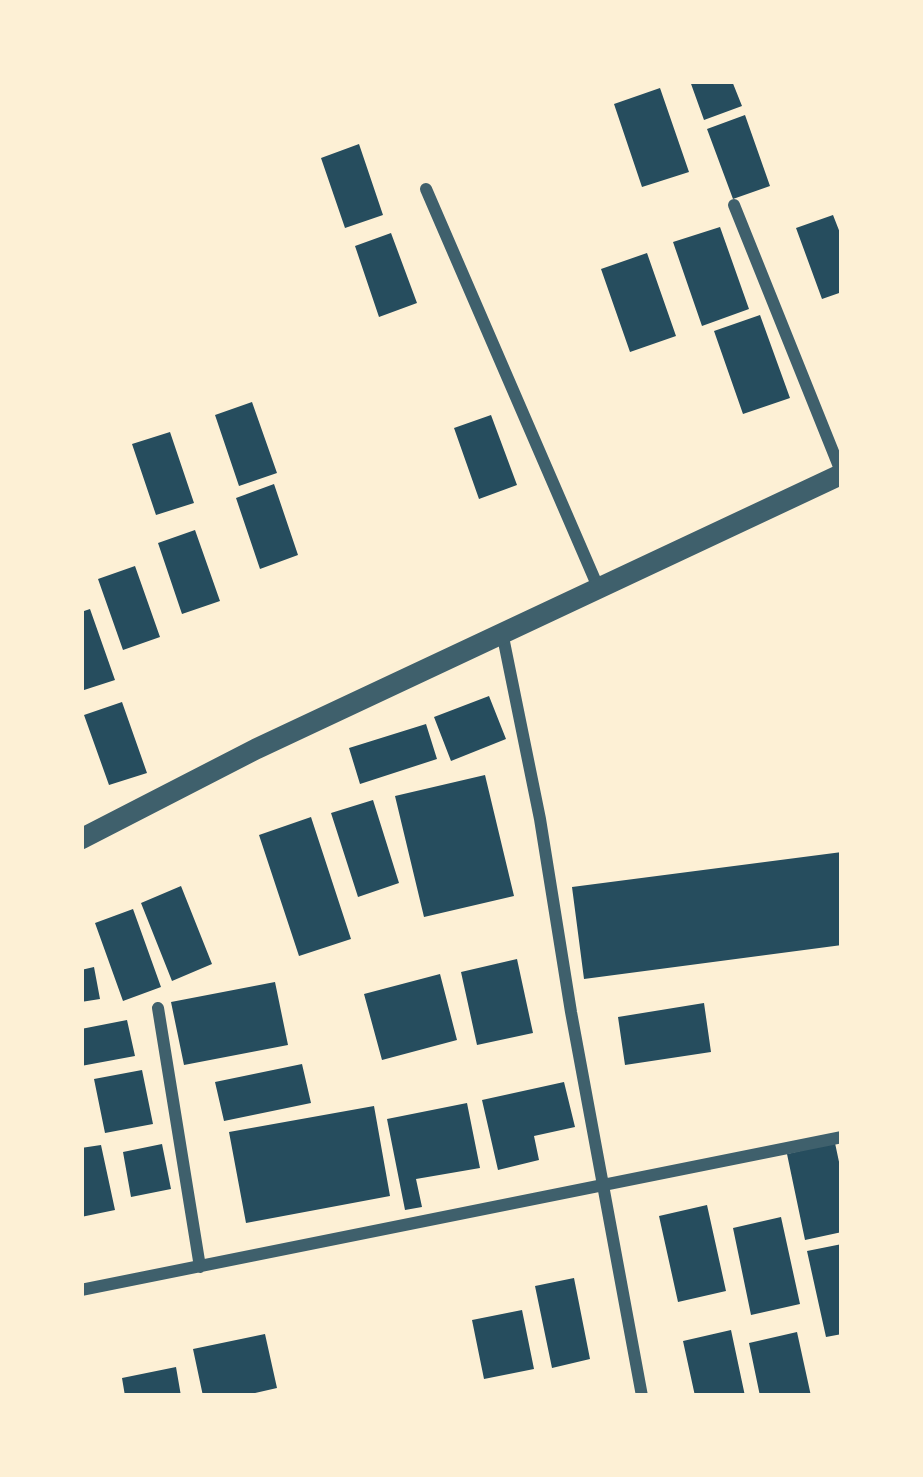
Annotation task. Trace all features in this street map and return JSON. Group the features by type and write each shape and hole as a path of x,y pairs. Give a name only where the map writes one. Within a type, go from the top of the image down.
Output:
{"street":[{"path":"426,189 598,587"},
{"path":"81,839 256,749 842,474 734,205"},
{"path":"502,632 540,819 641,1396"},
{"path":"158,1008 200,1267"},
{"path":"81,1290 842,1137"}],"building":[{"path":"690,81 732,81 742,106 704,120"},
{"path":"660,88 689,172 642,187 614,104"},
{"path":"745,115 770,186 733,199 707,129"},
{"path":"359,144 383,215 345,228 321,158"},
{"path":"833,215 842,238 842,292 822,299 796,228"},
{"path":"720,227 749,309 702,326 673,242"},
{"path":"391,233 417,303 379,317 355,246"},
{"path":"647,253 676,336 630,352 601,269"},
{"path":"760,315 790,398 743,414 714,331"},
{"path":"252,402 277,473 239,486 215,415"},
{"path":"491,415 517,485 479,499 454,428"},
{"path":"170,432 194,503 156,515 132,444"},
{"path":"274,484 298,555 260,569 236,498"},
{"path":"195,530 220,601 182,614 158,543"},
{"path":"135,566 160,637 123,650 98,579"},
{"path":"90,609 115,680 81,691 81,612"},
{"path":"489,696 506,739 451,761 434,717"},
{"path":"122,702 147,773 109,785 84,715"},
{"path":"426,724 437,759 360,784 349,748"},
{"path":"485,775 514,896 424,917 395,796"},
{"path":"373,800 399,883 358,897 331,813"},
{"path":"311,817 351,939 299,956 259,835"},
{"path":"842,852 842,945 584,979 572,887"},
{"path":"181,886 212,964 172,981 141,903"},
{"path":"133,909 161,987 123,1001 95,923"},
{"path":"517,959 533,1033 477,1045 461,972"},
{"path":"94,967 100,999 81,1002 81,970"},
{"path":"440,974 457,1040 382,1060 364,994"},
{"path":"275,982 288,1045 184,1065 171,1002"},
{"path":"704,1003 711,1052 625,1065 618,1017"},
{"path":"127,1020 135,1056 81,1066 81,1029"},
{"path":"302,1064 311,1103 224,1121 215,1082"},
{"path":"142,1070 153,1124 105,1133 94,1079"},
{"path":"564,1082 575,1127 534,1136 539,1160 498,1170 482,1100"},
{"path":"467,1103 480,1168 416,1179 422,1207 405,1210 387,1119"},
{"path":"374,1106 390,1196 246,1223 229,1132"},
{"path":"835,1143 842,1176 842,1232 805,1240 787,1154"},
{"path":"162,1144 171,1189 131,1197 123,1152"},
{"path":"101,1145 115,1210 81,1217 81,1148"},
{"path":"707,1205 726,1291 678,1302 659,1216"},
{"path":"781,1217 800,1304 751,1315 733,1228"},
{"path":"842,1244 842,1334 826,1337 807,1251"},
{"path":"574,1278 590,1359 552,1368 535,1286"},
{"path":"522,1310 534,1369 484,1379 472,1320"},
{"path":"731,1330 745,1396 695,1396 683,1341"},
{"path":"797,1332 811,1396 760,1396 749,1343"},
{"path":"265,1334 277,1388 242,1396 203,1396 193,1349"},
{"path":"176,1367 181,1396 125,1396 122,1378"}]}
